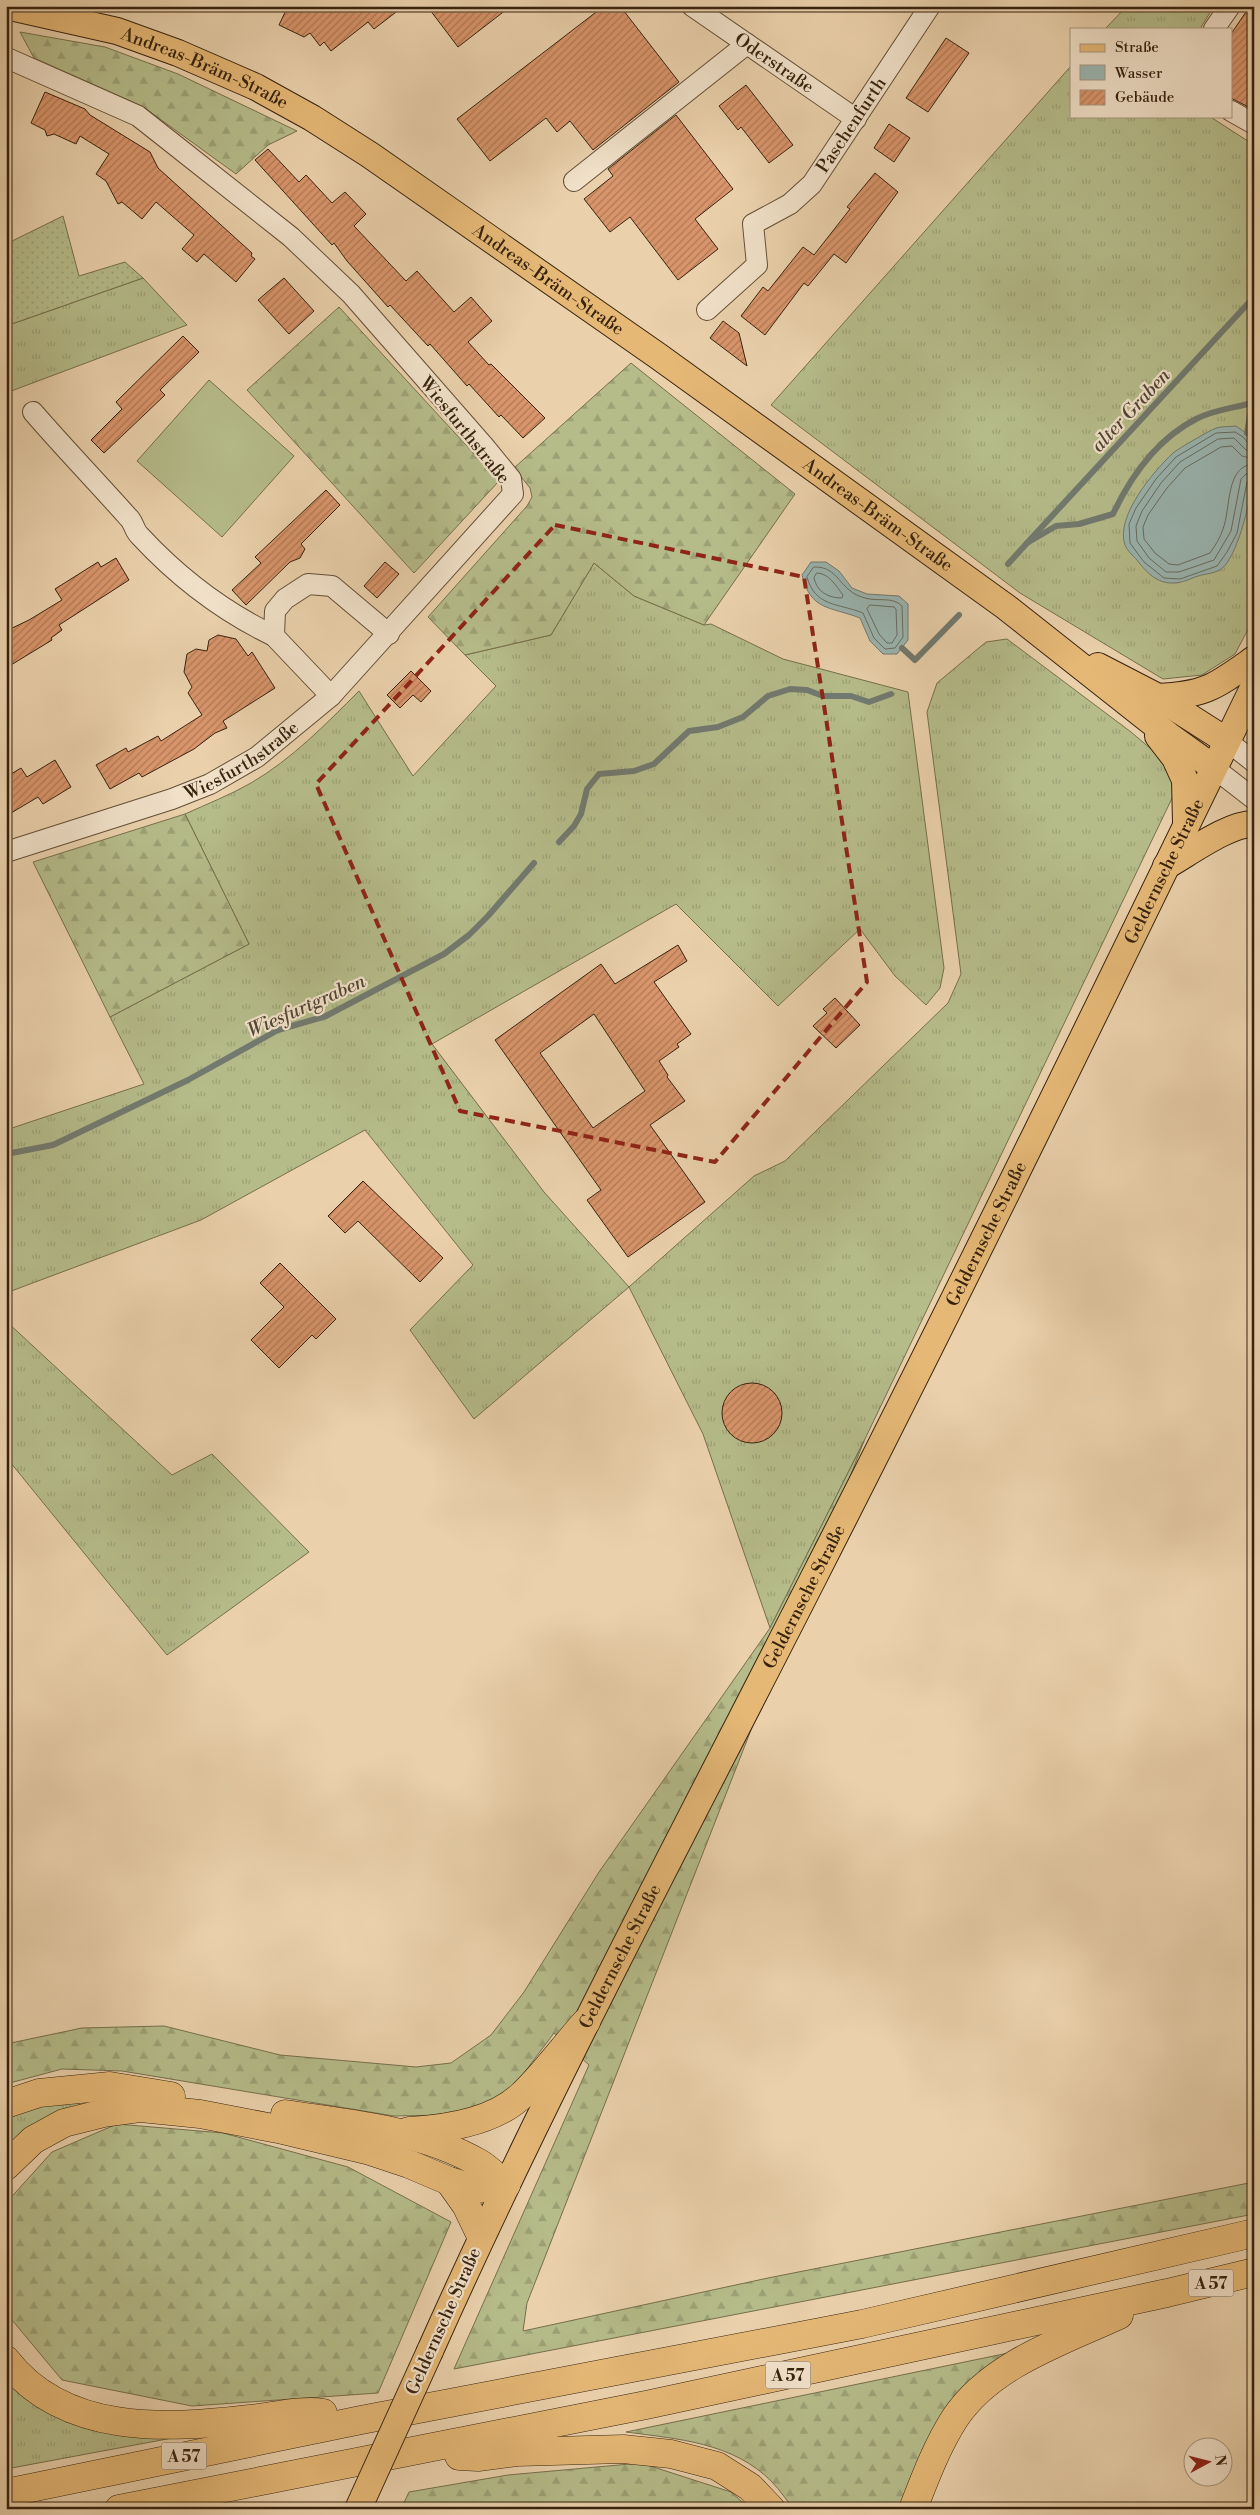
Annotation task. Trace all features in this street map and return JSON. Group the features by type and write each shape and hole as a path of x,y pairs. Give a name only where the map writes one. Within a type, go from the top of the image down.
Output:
{"highway":[{"path":"401,2132 435,2130 488,2117 522,2095 586,2022"},
{"path":"6,2104 39,2093 110,2086 401,2132 443,2146 480,2164 506,2185"},
{"path":"6,2166 34,2140 64,2123 104,2113 141,2108 200,2114 278,2129 370,2151 409,2164 449,2181 476,2189 506,2185"},
{"path":"449,2181 466,2205 481,2236"},
{"name":"A 57","path":"6,2493 361,2420 862,2324 1254,2233"},
{"name":"A 57","path":"119,2509 656,2403 1167,2293 1254,2272"},
{"path":"914,2509 929,2467 956,2417 982,2389 1013,2366 1167,2293"},
{"path":"6,2360 18,2375 51,2400 94,2418 138,2424 206,2424 318,2412 361,2420"},
{"path":"408,2452 478,2457 517,2452 623,2449 670,2454 717,2466 750,2487 771,2509"}],"main road":[{"name":"Andreas-Bräm-Straße","path":"6,6 118,31 178,53 256,87 312,118 370,155 658,356 1006,607 1046,639 1152,707 1227,741"},
{"path":"1186,826 1185,780 1152,707 1200,693 1222,682 1254,659"},
{"name":"Geldernsche Straße","path":"358,2509 481,2236 586,2022 818,1570 1254,686"},
{"name":"Andreas-Bräm-Straße","path":"1152,707 1214,768"},
{"path":"1166,866 1221,833 1247,824 1254,824"}],"street":[{"name":"Oderstraße","path":"692,6 856,119"},
{"name":"Paschenfurth","path":"707,310 757,265 753,224 790,204 812,184 930,6"},
{"path":"1215,28 1230,6"},
{"path":"574,181 747,44"},
{"name":"Wiesfurthstraße","path":"6,852 172,800 210,784 258,757 331,696 390,634 513,494 511,480 351,294 291,237 138,116 7,58"},
{"path":"1232,112 1254,124"},
{"path":"33,412 67,452 131,519 138,534 182,577 244,622 274,636 331,696"},
{"path":"274,636 275,611 285,599 308,584 332,586 390,634"},
{"path":"1227,741 1254,762"},
{"path":"1214,768 1254,799"}],"highlighted area":[{"path":"555,525 804,577 867,982 715,1162 460,1111 316,784"}],"green space":[{"path":"1127,6 1214,6 1201,28 1106,28"},
{"path":"20,32 105,47 178,74 297,131 268,145 236,174 142,106 34,58"},
{"path":"1070,67 1070,118 1212,118 1254,145 1254,618 1235,654 1202,675 1163,679 1020,593 771,405"},
{"path":"63,216 79,276 125,262 143,278 6,326 6,244"},
{"path":"143,278 187,325 6,393 6,326"},
{"path":"339,307 499,481 414,573 247,390"},
{"path":"631,363 795,494 704,625 634,596 594,563 551,635 465,655 428,617 527,506 532,497 530,488 514,468"},
{"path":"209,380 294,456 222,537 137,461"},
{"path":"594,563 634,596 704,625 711,624 783,659 908,692 944,968 940,988 926,1005 895,976 860,929 778,1006 676,904 432,1044 544,1192 629,1287 474,1419 410,1330 473,1265 365,1130 201,1220 6,1293 6,1130 144,1084 110,1017 249,944 185,814 235,792 266,774 308,741 359,691 413,776 496,686 465,655 551,635"},
{"path":"1007,639 1131,732 1170,765 1175,792 864,1441 770,1628 703,1434 629,1287 754,1176 785,1161 948,1003 961,974 927,712 937,683 986,642"},
{"path":"185,814 249,944 110,1017 33,862"},
{"path":"6,1321 172,1475 212,1454 309,1552 167,1655 6,1457"},
{"path":"864,1441 527,2303 523,2331 768,2278 1254,2182 1254,2214 454,2369 589,2065 554,2033 521,2077 501,2098 448,2115 394,2116 122,2071 62,2069 6,2084 6,2044 82,2028 164,2026 280,2055 416,2067 451,2063 491,2035 524,1992 599,1872 770,1628"},
{"path":"74,2097 81,2107 6,2156 6,2113"},
{"path":"117,2124 223,2133 348,2167 451,2222 378,2393 192,2406 62,2380 12,2320 6,2300 6,2203 52,2152"},
{"path":"1018,2351 904,2509 794,2509 772,2482 740,2458 722,2450 684,2440 626,2432"},
{"path":"6,2378 48,2411 210,2431 6,2469"},
{"path":"641,2463 731,2492 750,2509 401,2509 409,2492 508,2475"}],"water":[{"path":"1236,426 1251,439 1254,445 1255,456 1247,511 1235,548 1228,562 1220,570 1186,581 1170,583 1156,579 1143,568 1125,545 1123,534 1130,509 1146,483 1174,452 1214,429"},
{"path":"811,562 826,562 839,571 852,588 867,594 899,596 908,604 908,640 897,654 883,654 870,641 860,618 823,606 810,595 802,575"}],"building":[{"path":"288,6 404,6 374,29 368,22 331,51 324,42 320,46 310,33 304,37 279,25"},
{"path":"427,6 511,6 458,47"},
{"path":"604,6 620,6 679,82 593,150 570,121 557,132 546,118 490,161 457,119"},
{"path":"1250,6 1254,6 1254,110 1232,99 1232,33"},
{"path":"946,38 969,53 928,112 906,98"},
{"path":"746,85 793,145 769,163 741,127 738,130 719,106"},
{"path":"45,92 85,109 90,115 150,152 158,168 252,253 251,256 255,259 236,282 204,254 197,262 182,249 194,235 156,202 142,219 122,202 118,204 106,181 96,174 109,154 80,136 76,144 54,134 47,136 45,130 31,123"},
{"path":"676,115 733,189 695,219 718,249 678,280 630,217 610,232 584,199 613,176 608,169"},
{"path":"889,124 910,138 894,162 874,148"},
{"path":"268,149 299,182 306,175 332,203 345,192 366,214 354,226 406,281 417,271 454,312 471,297 492,321 468,342 489,365 491,364 545,418 523,438 501,415 499,417 469,384 467,386 430,344 428,346 390,305 388,307 347,261 334,243 332,245 255,160"},
{"path":"875,173 898,192 846,263 834,254 808,286 804,283 765,335 741,316 763,287 768,291 803,247 814,255 850,209 847,207"},
{"path":"284,278 314,311 289,334 258,300"},
{"path":"723,321 739,333 747,366 710,338"},
{"path":"183,336 199,352 160,390 165,395 104,453 91,440 122,409 116,402"},
{"path":"326,490 340,505 301,544 305,549 300,558 290,562 246,605 232,590 261,563 255,557"},
{"path":"116,558 129,580 59,625 62,630 51,638 52,640 6,668 6,631 29,620 62,600 55,589 98,562 101,567"},
{"path":"385,562 399,574 377,598 364,586"},
{"path":"218,635 236,639 248,656 252,652 275,688 223,721 227,728 215,733 194,749 142,777 139,773 110,789 96,765 126,748 128,752 158,736 161,741 202,715 188,693 192,687 184,672 187,654 196,649 207,651 209,640"},
{"path":"411,671 431,691 421,702 413,695 400,708 387,695"},
{"path":"55,760 71,787 43,804 38,797 6,816 6,777 21,768 27,777"},
{"path":"678,945 687,961 654,982 691,1034 677,1044 679,1047 659,1061 668,1075 667,1077 685,1101 650,1125 705,1202 628,1257 587,1200 601,1190 495,1040 601,964 615,984","holes":["594,1014 645,1091 593,1128 540,1053"]},
{"path":"835,998 860,1025 836,1048 813,1026 827,1013 823,1009"},
{"path":"363,1181 443,1258 420,1282 358,1221 345,1233 328,1216"},
{"path":"280,1263 336,1319 316,1339 312,1335 279,1368 251,1340 284,1307 260,1283"},
{"path":"752,1383 769,1388 777,1396 782,1413 777,1430 769,1438 752,1443 735,1438 727,1430 722,1413 727,1396 735,1388"}],"waterway":[{"name":"alter Graben","path":"1027,543 1254,297"},
{"name":"Wiesfurtgraben","path":"1008,564 1027,543 1056,526 1079,524 1113,514 1128,486 1147,460 1157,448 1182,427 1209,413 1254,401"},
{"path":"1247,433 1252,403"},
{"name":"Wiesfurtgraben","path":"902,648 915,660 959,615"},
{"name":"Wiesfurtgraben","path":"559,842 574,826 581,814 587,789 599,774 634,771 654,764 689,731 718,727 743,717 768,696 790,689 807,690 823,696 851,696 869,702 891,694"},
{"name":"Wiesfurtgraben","path":"6,1154 53,1145 188,1080 278,1030 326,1016 444,954 469,935 488,916 534,863"}]}
